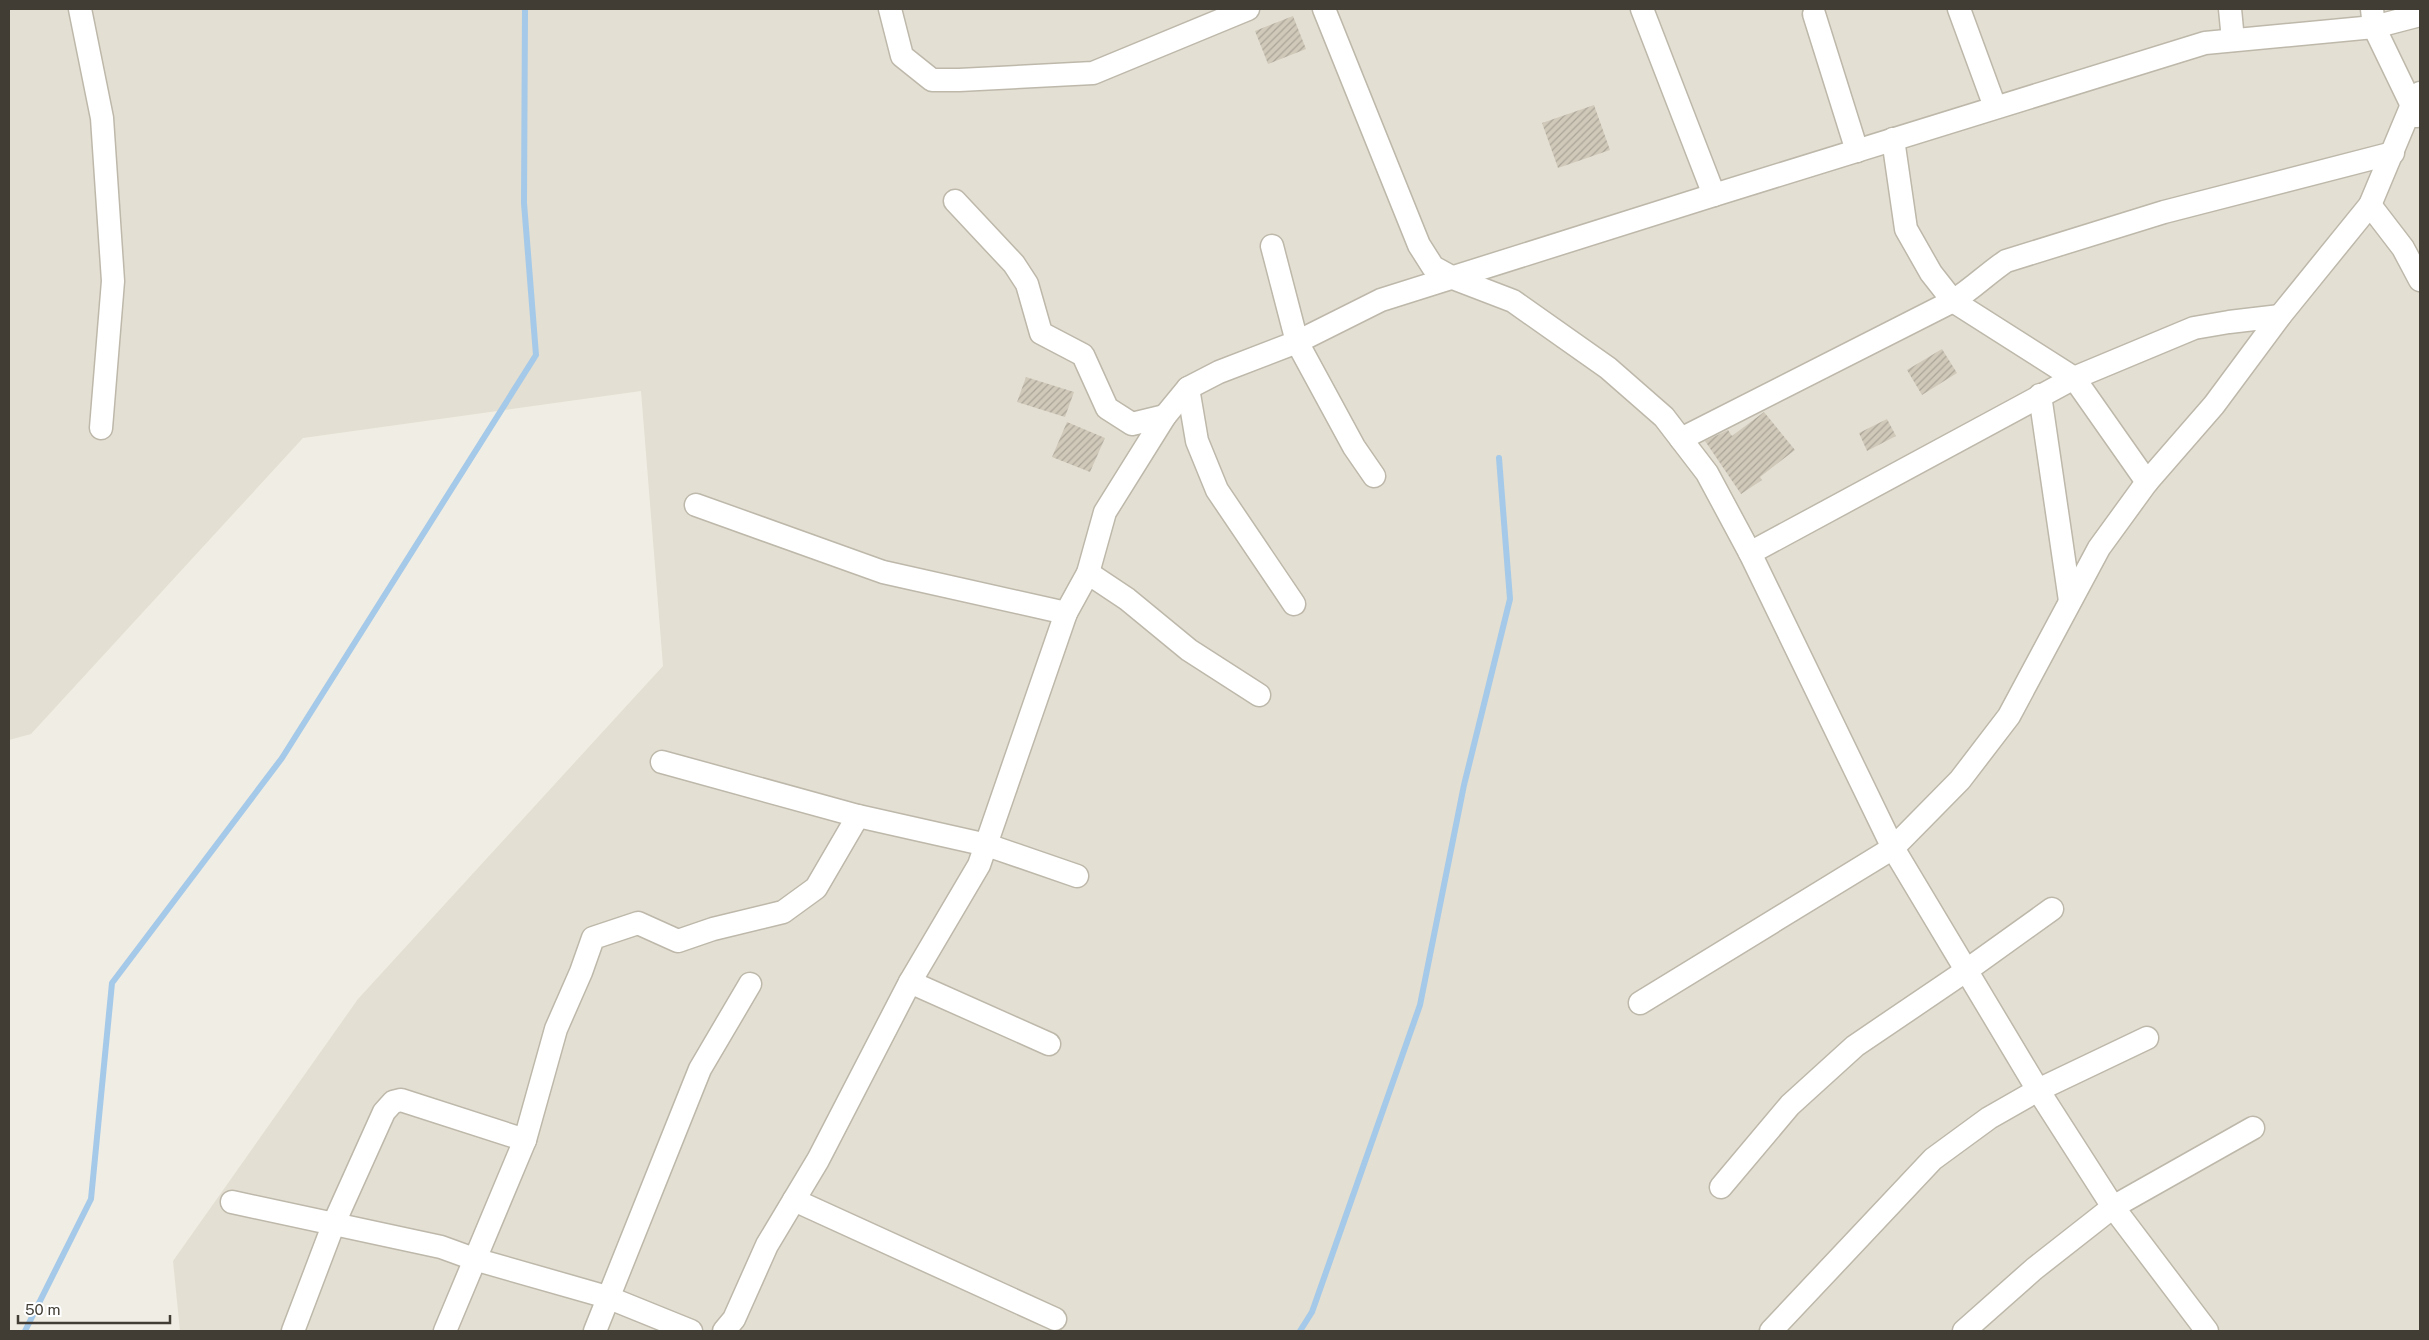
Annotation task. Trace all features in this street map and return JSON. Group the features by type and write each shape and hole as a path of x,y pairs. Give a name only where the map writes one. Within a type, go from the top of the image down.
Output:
{"street":[{"path":"80,9 102,118 113,281 101,428"},
{"path":"890,9 902,56 932,80 1092,73 1248,9"},
{"path":"1324,9 1419,245 1434,267 1453,278 1513,301 1608,368 1664,417 1707,473 1750,553 1893,848 2038,1090 2113,1207 2207,1331"},
{"path":"1642,9 1714,194"},
{"path":"1959,9 1996,107"},
{"path":"2230,9 2233,40"},
{"path":"1814,14 1856,152"},
{"path":"726,1331 734,1320 767,1245 818,1160 910,982 979,865 988,845 1066,613 1088,573 1105,512 1165,416 1188,388 1219,372 1297,342 1381,300 1714,194 1856,152 2205,43 2373,18 2420,15"},
{"path":"1640,1003 1893,848 1960,780 2009,716 2099,548 2148,482 2214,405 2280,316 2370,206 2393,152 2417,107 2373,18"},
{"path":"1893,139 1906,229 1931,273 1953,301 2074,378 2148,482"},
{"path":"1682,439 1953,301 1976,287 2006,261 2164,212 2393,152"},
{"path":"955,201 1014,264 1027,284 1041,333 1083,354 1107,408 1132,424 1165,416"},
{"path":"2370,206 2412,243 2420,280"},
{"path":"1272,246 1297,342 1354,447 1374,476"},
{"path":"1750,553 2074,378 2194,328 2280,316"},
{"path":"1188,388 1197,441 1217,490 1294,604"},
{"path":"2040,395 2070,600"},
{"path":"696,505 883,572 1066,613"},
{"path":"1088,573 1127,599 1189,650 1259,695"},
{"path":"662,762 858,816 988,845 1077,876"},
{"path":"445,1331 526,1140 556,1029 581,972 593,938 638,923 678,940 713,929 784,912 816,888 858,816"},
{"path":"1721,1187 1790,1105 1854,1046 1967,970 2052,909"},
{"path":"910,982 1050,1044"},
{"path":"595,1331 607,1297 700,1069 750,984"},
{"path":"1771,1331 1933,1159 1989,1118 2038,1090 2147,1038"},
{"path":"293,1331 334,1223 384,1112 392,1102 401,1100 526,1140"},
{"path":"1964,1331 2034,1269 2113,1207 2253,1128"},
{"path":"794,1200 1056,1319"},
{"path":"232,1202 441,1247 474,1259 607,1297 691,1331"}],"shaded area":[{"path":"9,9 2420,9 2420,1331 180,1331 173,1261 358,999 663,666 641,391 303,438 31,734 9,740"}],"building":[{"path":"1293,16 1306,49 1268,64 1255,31"},
{"path":"1594,105 1610,150 1558,168 1542,123"},
{"path":"1942,349 1957,373 1922,395 1907,370"},
{"path":"1026,377 1074,392 1065,417 1017,402"},
{"path":"1764,412 1795,450 1760,477 1762,480 1741,494 1705,441 1728,430 1732,436"},
{"path":"1887,419 1896,436 1867,451 1859,433"},
{"path":"1067,422 1105,438 1090,472 1052,457"}],"waterway":[{"path":"25,1331 91,1199 112,983 282,758 536,355 524,203 525,9"},
{"path":"1300,1331 1312,1312 1420,1005 1464,785 1510,599 1499,458"}]}
